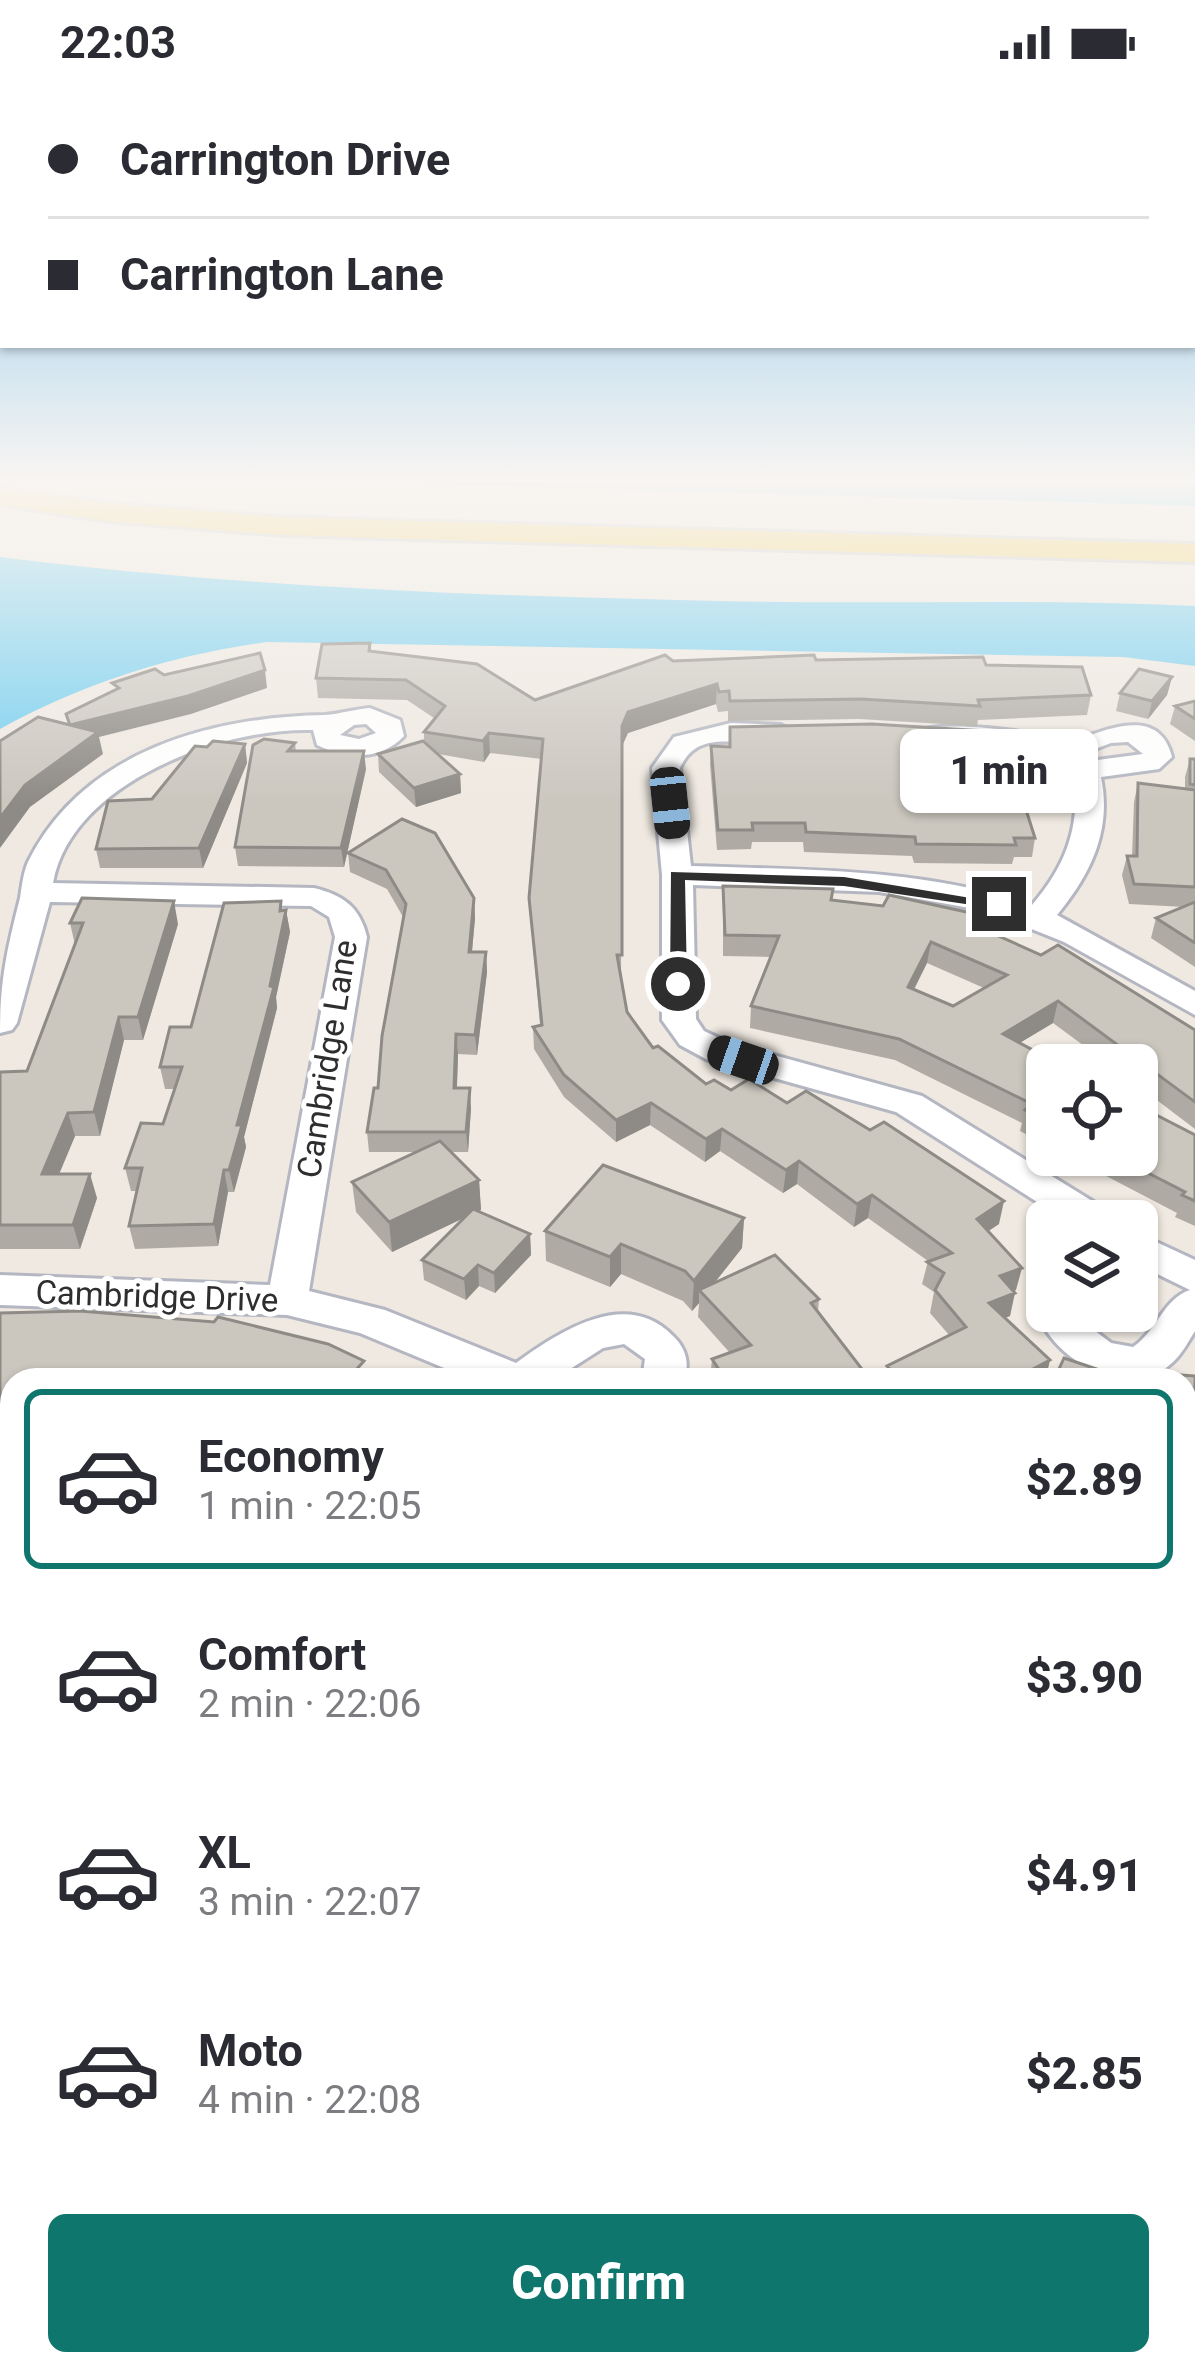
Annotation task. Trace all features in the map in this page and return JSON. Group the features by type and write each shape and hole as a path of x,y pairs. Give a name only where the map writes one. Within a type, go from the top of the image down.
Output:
{"street":[{"path":"0,1023 41,866 63,832 96,798 182,744 236,725 332,723"},
{"path":"816,734 700,735 683,740 670,752 666,767 677,875 679,1020 692,1038 743,1060 909,1103 1063,1200"},
{"path":"907,735 1034,743 1072,761 1093,796 1086,853 1065,888 1037,918"},
{"path":"677,875 844,881 960,895 1037,918 1117,958 1195,1006"},
{"name":"Cambridge Lane","path":"37,892 314,897 333,903 349,920 351,938 286,1300"},
{"path":"1158,1258 1195,1276"},
{"name":"Cambridge Drive","path":"0,1290 286,1300 370,1321 489,1368"},
{"path":"1069,1332 1079,1345 1121,1364 1142,1363 1160,1350 1195,1303"},
{"name":"Cambridge Drive","path":"537,1368 578,1341 602,1331 627,1330 650,1338 664,1352 668,1368"}],"water":[{"path":"0,590 394,590 720,601 1195,606 1195,666 1123,657 267,642 129,673 0,729"}],"building":[{"path":"370,643 369,651 477,664 535,700 665,655 673,661 814,655 816,660 983,657 986,665 1082,667 1091,695 978,700 980,706 861,699 730,701 729,691 719,692 717,684 628,712 622,726 622,955 617,955 627,1012 653,1048 658,1046 706,1084 714,1080 731,1090 749,1079 787,1103 806,1091 870,1130 884,1122 1004,1201 977,1219 1022,1268 1000,1276 1015,1293 989,1303 1050,1360 1035,1368 889,1368 966,1327 935,1290 944,1273 927,1262 952,1253 872,1195 857,1204 799,1161 786,1170 722,1129 706,1139 651,1103 616,1120 564,1075 533,1027 542,1025 529,898 543,739 489,733 483,741 424,732 445,706 406,680 316,678 322,644"},
{"path":"260,653 265,670 188,696 70,725 66,714 119,688 112,683 155,669 164,675"},
{"path":"1139,669 1172,677 1152,701 1120,693"},
{"path":"1195,701 1195,719 1175,706"},
{"path":"38,717 98,732 25,785 0,818 0,741"},
{"path":"872,724 986,731 991,750 1007,750 1035,838 1014,838 1016,845 916,844 915,837 806,832 805,823 752,823 753,830 718,830 711,746 730,747 730,727"},
{"path":"264,739 295,743 288,751 364,751 341,848 235,847 253,745"},
{"path":"213,741 245,744 199,848 96,849 108,801 152,799 195,746 207,747"},
{"path":"423,741 460,774 414,788 378,754"},
{"path":"1190,759 1195,759 1195,785 1190,784"},
{"path":"1138,783 1195,790 1195,887 1134,884 1127,856 1137,856"},
{"path":"402,819 435,833 474,898 469,952 486,952 475,1035 456,1034 454,1088 470,1088 466,1132 367,1132 406,904 386,870 348,853"},
{"path":"723,886 833,889 831,900 883,906 889,895 980,915 1002,924 992,933 1041,955 1058,945 1195,1030 1195,1102 1158,1075 1158,1044 1116,1044 1058,1001 1003,1034 1026,1046 1026,1101 899,1039 751,1006 779,936 725,935","holes":["931,942 1007,975 953,1006 908,987"]},
{"path":"82,898 174,901 138,1017 119,1017 94,1112 68,1113 42,1174 90,1174 73,1225 0,1225 0,1073 27,1071 83,923 70,923"},
{"path":"281,901 280,911 286,910 270,986 274,987 214,1224 129,1226 142,1168 125,1168 141,1123 163,1124 182,1067 160,1067 170,1027 191,1027 224,903"},
{"path":"1195,902 1195,943 1156,918"},
{"path":"1158,1116 1195,1135 1195,1201 1182,1195 1185,1192 1154,1176 1158,1176"},
{"path":"440,1141 479,1180 389,1222 352,1182"},
{"path":"603,1165 744,1218 694,1281 685,1271 621,1244 610,1257 545,1231"},
{"path":"473,1209 530,1234 494,1273 478,1265 464,1279 422,1260"},
{"path":"775,1255 819,1299 811,1303 861,1368 718,1368 712,1359 751,1345 699,1290"},
{"path":"80,1311 214,1322 218,1317 328,1344 364,1361 358,1368 0,1368 0,1313"},
{"path":"1064,1358 1094,1368 1059,1368"}],"route":[{"path":"678,984 677,875 844,881 999,904"}]}
